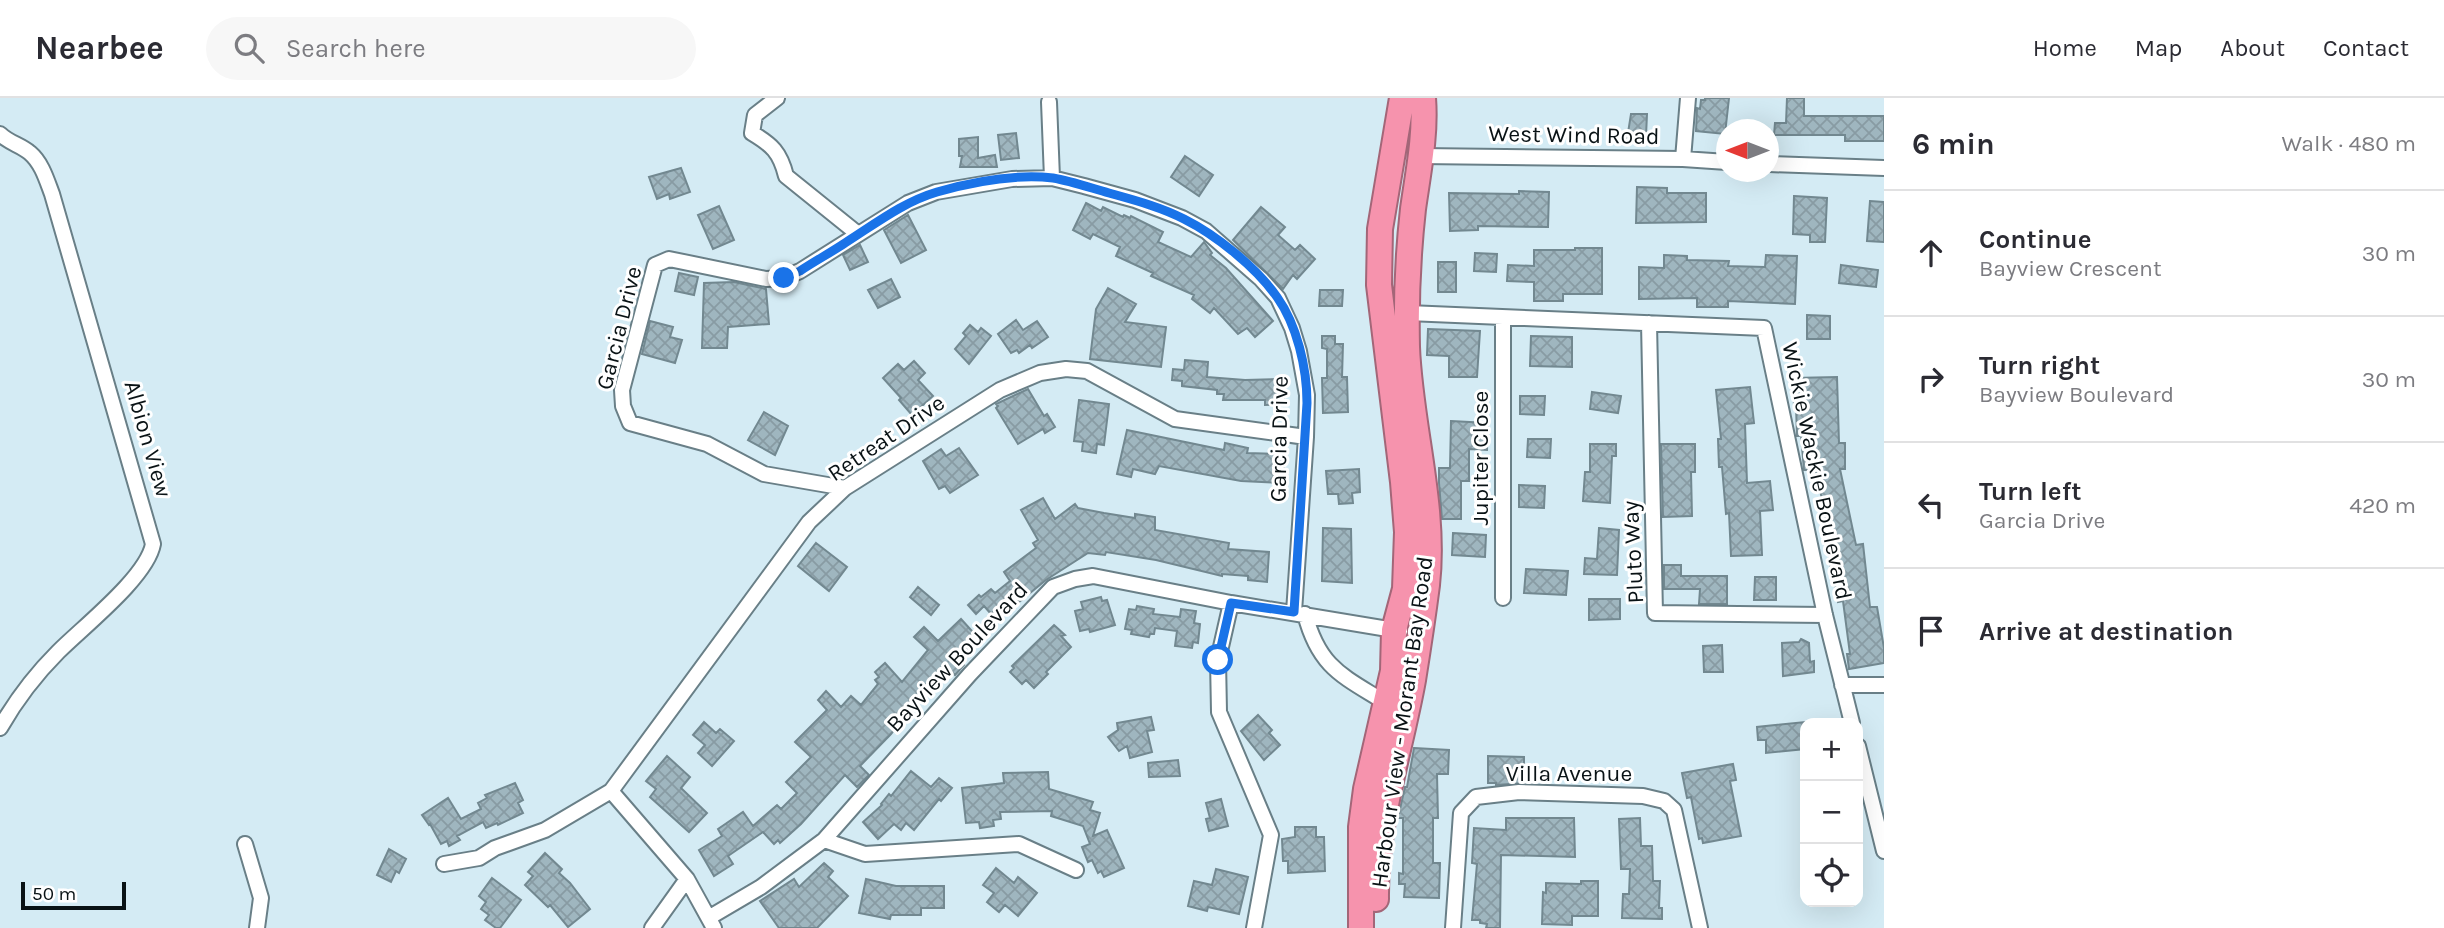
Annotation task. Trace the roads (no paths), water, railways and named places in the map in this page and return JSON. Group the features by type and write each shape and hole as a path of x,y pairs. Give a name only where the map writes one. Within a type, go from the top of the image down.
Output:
{"highway":[{"name":"Harbour View - Morant Bay Road","path":"1361,928 1361,827 1366,789 1394,671 1394,630 1405,589 1407,532 1379,285 1380,229 1402,98"},
{"name":"Harbour View - Morant Bay Road","path":"1376,928 1376,887 1386,804 1413,680 1427,583 1428,550 1407,348 1410,244 1420,156 1423,98"}],"street":[{"path":"777,98 755,115 752,132 772,146 783,164 786,176 858,234"},
{"path":"1683,159 1688,98"},
{"path":"1049,102 1052,178"},
{"name":"Albion View","path":"0,134 8,142 30,153 43,170 52,194 153,544 151,557 145,564 111,602 57,653 16,699 0,729"},
{"name":"West Wind Road","path":"1420,156 1716,161"},
{"path":"1779,164 1884,168"},
{"name":"Garcia Drive","path":"845,488 764,474 707,444 630,423 623,406 622,390 655,264 669,259 766,279 784,278 800,271 908,203 936,192 1012,179 1052,178 1135,200 1182,218 1226,246 1278,298 1292,328 1307,395 1299,613"},
{"name":"Wickie Wackie Boulevard","path":"1408,313 1764,328 1825,615 1851,718"},
{"name":"Jupiter Close","path":"1503,318 1503,598"},
{"name":"Pluto Way","path":"1649,323 1655,613 1825,615"},
{"name":"Retreat Drive","path":"611,791 809,522 845,488 1000,390 1040,373 1066,369 1087,371 1175,418 1306,437"},
{"name":"Bayview Boulevard","path":"712,923 824,840 970,674 1053,587 1093,576 1231,603 1419,633"},
{"path":"1231,603 1218,660 1219,712 1271,835 1254,928"},
{"path":"1299,613 1319,652 1336,672 1387,703"},
{"path":"1842,685 1884,685"},
{"path":"1863,766 1884,851"},
{"path":"444,864 480,859 495,848 545,830 611,791 687,879 712,923"},
{"name":"Villa Avenue","path":"1454,928 1461,813 1476,797 1519,792 1643,796 1664,801 1674,810 1700,928"},
{"path":"824,840 865,855 1019,844 1076,870"},
{"path":"245,844 261,898 257,928"},
{"path":"652,928 687,879"}]}
